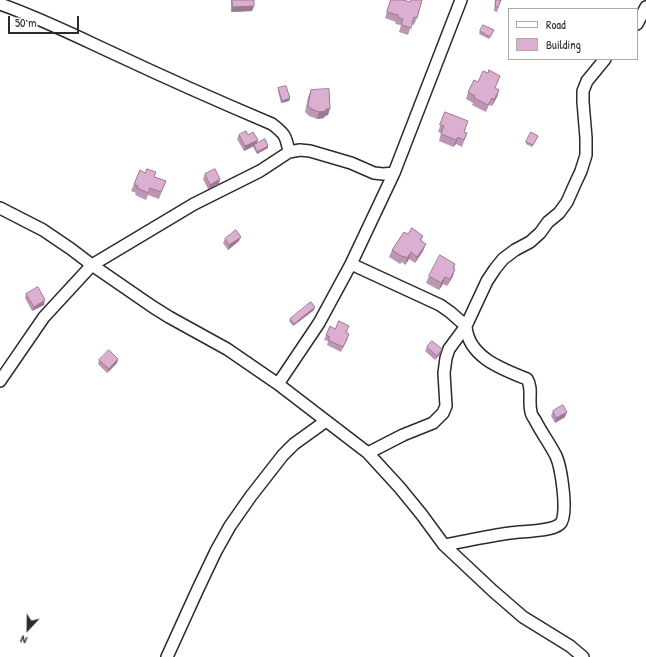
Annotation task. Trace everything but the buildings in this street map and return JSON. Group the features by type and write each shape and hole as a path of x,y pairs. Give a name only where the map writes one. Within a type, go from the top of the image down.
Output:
{"street":[{"path":"278,384 319,322 351,264 394,172 461,0"},
{"path":"0,4 48,22 164,77 272,124 282,132 287,139 289,152"},
{"path":"638,22 646,7"},
{"path":"368,454 403,435 434,423 444,413 446,406 444,373 446,358 450,349 466,326 487,281 503,259 515,250 530,242 540,233 548,222 559,213 567,202 586,155 583,102 584,91 587,82 605,60"},
{"path":"0,381 44,318 92,265 194,204 260,171 289,152 300,150 310,151 351,163 374,173 383,174 394,172"},
{"path":"0,208 43,230 169,317 227,350 278,384 368,454 400,488 444,545 493,591 524,617 570,646 583,657"},
{"path":"351,264 440,305 466,326 466,334 476,351 493,364 527,379 530,384 531,411 559,465 564,494 564,517 561,523 555,527 547,529 511,533 444,545"},
{"path":"167,657 230,526 283,455 294,444 326,421"}]}
